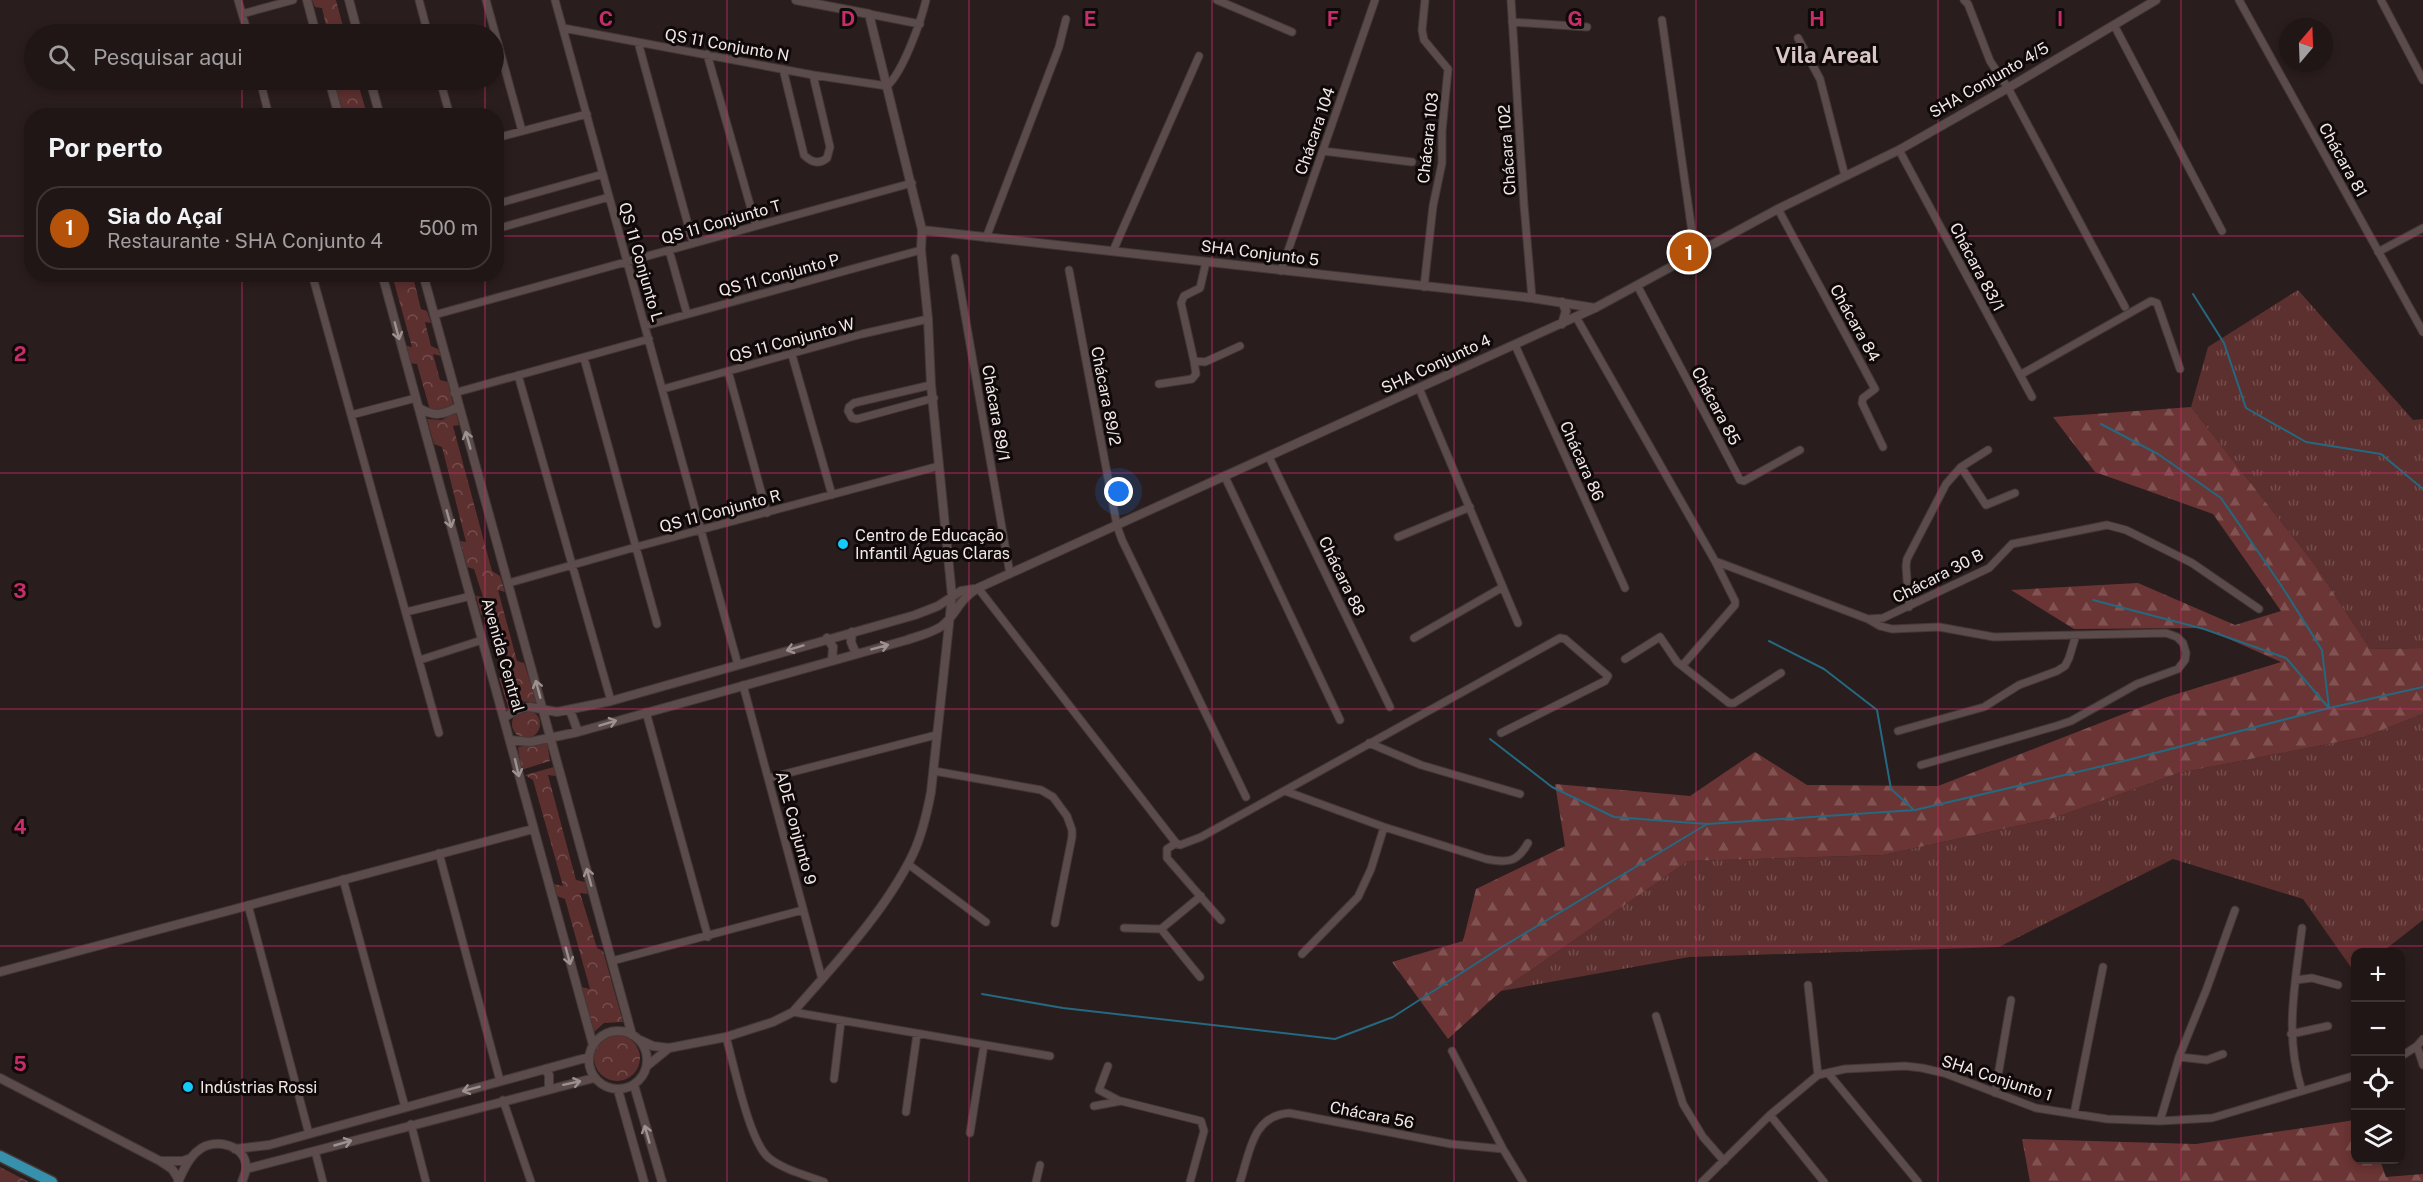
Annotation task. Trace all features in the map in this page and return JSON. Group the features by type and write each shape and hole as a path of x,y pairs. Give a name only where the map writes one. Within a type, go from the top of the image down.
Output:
{"highway":[{"path":"0,1156 52,1182"}],"street":[{"path":"238,0 245,24"},
{"path":"242,14 293,0"},
{"path":"307,0 313,24"},
{"path":"349,0 355,24"},
{"path":"419,0 425,24"},
{"path":"486,0 493,24"},
{"name":"QS 11 Conjunto L","path":"555,0 738,665"},
{"path":"796,0 920,24"},
{"path":"887,86 897,73 920,24 927,0"},
{"path":"1216,0 1292,32"},
{"name":"Chácara 104","path":"1281,270 1375,0"},
{"name":"Chácara 103","path":"1424,287 1433,206 1442,163 1442,131 1449,69 1424,40 1422,30 1425,0"},
{"name":"Chácara 102","path":"1511,0 1532,298"},
{"path":"1964,0 1968,4 1990,61 2008,88 2125,307"},
{"name":"SHA Conjunto 4/5","path":"1899,150 2156,0"},
{"name":"Chácara 81","path":"2239,0 2423,332"},
{"path":"2381,0 2423,80"},
{"path":"669,1048 647,1067 640,1081 618,1090 601,1084 591,1072 589,1057 593,1045 598,1038 615,1031 632,1035 653,1046 669,1048 726,1037 773,1022 793,1012 886,899 908,864 927,813 934,771 952,596 931,385 928,318 921,250 922,230 868,14"},
{"path":"986,238 1059,47 1066,19"},
{"path":"1662,20 1695,253"},
{"path":"1512,22 1587,27"},
{"path":"2114,25 2222,231"},
{"name":"QS 11 Conjunto N","path":"563,28 813,75 887,86"},
{"path":"1798,38 1820,79 1830,110 1845,176"},
{"path":"638,42 693,243"},
{"path":"707,54 756,226"},
{"path":"1113,251 1199,56"},
{"path":"504,65 522,130"},
{"path":"783,69 804,155 809,160 818,162 827,158 830,147 813,75"},
{"path":"262,90 267,108"},
{"path":"332,90 337,108"},
{"path":"373,90 378,108"},
{"path":"443,90 448,108"},
{"path":"504,136 587,114"},
{"name":"SHA Conjunto 4","path":"928,633 944,625 965,597 978,588 1562,324 1778,209 1899,150"},
{"name":"Chácara 83/1","path":"1899,150 2032,397"},
{"path":"1323,151 1412,162"},
{"path":"504,202 603,174"},
{"name":"QS 11 Conjunto T","path":"434,315 912,183"},
{"path":"504,227 609,197"},
{"name":"Chácara 84","path":"1778,209 1875,389 1875,392 1863,398 1862,403 1883,447"},
{"path":"2378,252 2423,228"},
{"name":"SHA Conjunto 5","path":"922,230 1532,298 1595,308"},
{"path":"669,250 687,314"},
{"name":"QS 11 Conjunto P","path":"645,326 921,250"},
{"name":"Chácara 89/1","path":"955,258 1010,574"},
{"path":"1160,384 1192,379 1196,374 1181,303 1184,296 1200,288 1206,262"},
{"name":"Chácara 89/2","path":"1069,270 1117,526 1246,797"},
{"path":"314,282 439,733"},
{"name":"Avenida Central","path":"384,282 593,1045"},
{"name":"Avenida Central","path":"425,282 632,1035"},
{"name":"Chácara 85","path":"1637,285 1740,480 1744,481 1800,450"},
{"path":"2020,375 2151,301 2157,303 2181,369"},
{"path":"1562,302 1566,311 1562,324"},
{"path":"1576,317 1716,561 1736,603 1682,666"},
{"name":"QS 11 Conjunto W","path":"663,389 928,318"},
{"path":"454,393 649,339"},
{"name":"Chácara 86","path":"1515,345 1625,588"},
{"path":"1194,361 1205,362 1240,346"},
{"path":"792,355 832,495"},
{"path":"584,358 657,624"},
{"path":"728,371 767,513"},
{"path":"518,375 611,701"},
{"path":"931,385 854,404 849,407 848,411 852,418 857,418 934,398"},
{"path":"1419,388 1518,623"},
{"path":"351,415 416,398"},
{"path":"418,408 434,415 444,414 458,407"},
{"path":"1909,607 1907,559 1946,484 1961,467 1988,450"},
{"name":"Chácara 88","path":"1269,457 1390,707"},
{"name":"QS 11 Conjunto R","path":"509,583 939,466"},
{"path":"1961,467 1986,505 2015,492"},
{"path":"1225,477 1340,720"},
{"path":"1398,537 1470,507"},
{"name":"Chácara 30 B","path":"1868,619 1883,618 1989,568 2012,544 2107,525 2126,530 2193,563 2259,609"},
{"path":"1716,561 1892,629 1939,627 1985,637 2166,633 2177,637 2183,643 2186,653 2185,660 2178,669 2137,684 2071,721 1921,765"},
{"path":"1414,638 1503,587"},
{"path":"978,588 1176,843 1183,845 1558,639 1565,639 1608,678 1501,733"},
{"name":"SHA Conjunto 4","path":"544,711 570,710 611,701 936,607 952,596 978,588"},
{"path":"406,612 471,596"},
{"path":"936,607 951,616"},
{"path":"852,632 851,642 856,654"},
{"path":"510,740 531,742 578,732 928,633 941,636 947,647"},
{"path":"1898,731 1984,707 2019,685 2057,671 2065,666 2076,635"},
{"path":"1625,659 1660,637 1682,666 1729,703 1734,703 1781,673"},
{"path":"827,638 833,647 832,661"},
{"path":"420,660 482,640"},
{"name":"ADE Conjunto 9","path":"743,685 822,979"},
{"path":"505,717 521,708 530,707 544,711"},
{"path":"570,710 578,732"},
{"path":"646,712 708,937"},
{"path":"769,778 936,735"},
{"path":"1369,743 1421,765 1520,794"},
{"path":"934,771 1041,790 1053,797 1067,816 1072,837 1055,923"},
{"path":"1284,791 1384,827 1486,859 1502,862 1522,855 1528,843"},
{"path":"1302,954 1358,897 1371,869 1384,827"},
{"path":"0,972 533,829"},
{"path":"1176,843 1167,849 1167,858 1221,920"},
{"path":"439,854 500,1081"},
{"path":"908,864 986,922"},
{"path":"343,879 405,1107"},
{"path":"1124,928 1161,929 1201,896"},
{"path":"248,905 309,1134"},
{"path":"2160,1120 2179,1057 2235,909"},
{"path":"612,961 803,910"},
{"path":"2302,928 2291,1034 2295,1069 2302,1091"},
{"path":"1161,929 1200,977"},
{"path":"2074,1114 2103,967"},
{"path":"2296,980 2312,978 2338,986"},
{"path":"1808,985 1818,1076"},
{"path":"1995,1093 2011,1000"},
{"path":"793,1012 1050,1056"},
{"path":"1656,1016 1683,1104 1703,1137 1724,1161"},
{"path":"834,1079 841,1021"},
{"path":"2291,1034 2328,1026"},
{"path":"906,1112 917,1034"},
{"path":"726,1037 753,1131 762,1151 776,1163 821,1181"},
{"path":"2402,1056 2423,1039"},
{"path":"640,1041 645,1048 647,1067"},
{"path":"970,1133 984,1045"},
{"path":"2417,1046 2423,1065"},
{"path":"1452,1051 1503,1149 1523,1182"},
{"path":"2179,1057 2207,1060 2223,1054"},
{"path":"178,1181 198,1150 212,1143 235,1149 269,1145 589,1057"},
{"path":"1108,1066 1099,1090 1121,1101 1203,1123 1204,1131 1190,1182"},
{"name":"SHA Conjunto 1","path":"1702,1182 1770,1115 1818,1076 1864,1067 1923,1068 1944,1073 2036,1108 2107,1119 2212,1118 2351,1076"},
{"path":"545,1069 549,1075 549,1088"},
{"path":"1828,1073 1918,1182"},
{"path":"0,1078 160,1161 172,1169 178,1181"},
{"path":"246,1169 594,1078"},
{"path":"634,1085 662,1182"},
{"path":"618,1090 644,1182"},
{"path":"503,1100 531,1182"},
{"path":"1094,1106 1121,1101"},
{"name":"Chácara 56","path":"1240,1182 1259,1126 1276,1114 1289,1113 1451,1144 1503,1149"},
{"path":"1770,1115 1824,1182"},
{"path":"411,1124 426,1182"},
{"path":"269,1145 267,1152 271,1162"},
{"path":"235,1149 244,1160 246,1169 242,1182"},
{"path":"315,1151 323,1182"},
{"path":"160,1161 183,1161 191,1158"},
{"path":"1036,1182 1040,1165"}],"green space":[{"path":"312,0 336,0 342,24 326,24 322,8 315,7"},
{"path":"336,90 360,90 365,108 342,108"},
{"path":"394,282 414,282 421,309 427,311 431,323 425,322 431,346 438,349 441,356 433,354 440,380 448,382 453,404 442,411 430,410 417,364 410,363 406,346 412,347"},
{"path":"2298,290 2413,420 2423,419 2423,648 2370,649 2315,565 2191,407 2208,347"},
{"path":"2191,407 2315,565 2370,649 2423,648 2423,714 2364,737 2179,773 2054,818 1883,855 1688,861 1501,991 1448,1039 1392,962 1463,941 1476,889 1565,846 1555,784 1690,796 1755,752 1807,785 1938,786 2167,697 2281,662 2204,628 2074,629 2011,590 2138,583 2235,625 2281,611 2213,514 2095,472 2053,417"},
{"path":"456,412 459,425 453,426 492,571 500,576 505,592 498,590 517,661 524,663 537,703 521,701 509,710 499,678 505,679 489,617 481,615 476,596 483,597 474,569 467,567 460,541 466,542 442,447 434,444 427,419 442,420"},
{"path":"526,710 536,714 540,724 536,734 526,738 516,734 512,724 516,714"},
{"path":"2423,714 2423,920 2387,948 2351,948 2351,967 2303,899 2173,859 1999,947 1689,957 1501,991 1688,861 1883,855 2054,818 2179,773 2364,737"},
{"path":"547,742 550,761 521,770 518,747"},
{"path":"554,767 556,776 548,775 576,880 585,882 588,894 580,893 597,948 603,951 623,1022 604,1023 594,1032 581,987 590,989 565,899 557,896 554,884 563,886 533,780 525,775"},
{"path":"617,1035 633,1042 640,1058 633,1074 617,1081 601,1074 594,1058 601,1042"},
{"path":"2351,1121 2351,1164 2381,1164 2386,1177 2423,1174 2423,1182 2030,1182 2022,1139 2196,1144"},
{"path":"0,1167 29,1182 0,1182"}],"waterway":[{"path":"2193,294 2224,343 2246,408 2306,442 2381,454 2423,489"},
{"path":"2101,424 2158,454 2221,498 2281,585 2322,650 2329,708"},
{"path":"2093,600 2204,629 2286,658 2328,707"},
{"path":"1769,641 1824,669 1877,710 1891,789 1914,810"},
{"path":"982,994 1063,1008 1335,1039 1393,1017 1497,950 1707,824 1915,810 2423,687"},
{"path":"1490,739 1552,787 1614,817 1707,824"}],"place":[{"name":"Sia do Açaí","path":"1689,252"},
{"name":"Centro de Educação Infantil Águas Claras","path":"843,544"},
{"name":"Indústrias Rossi","path":"188,1087"}],"district":[{"name":"Vila Areal","path":"1827,55"}]}
